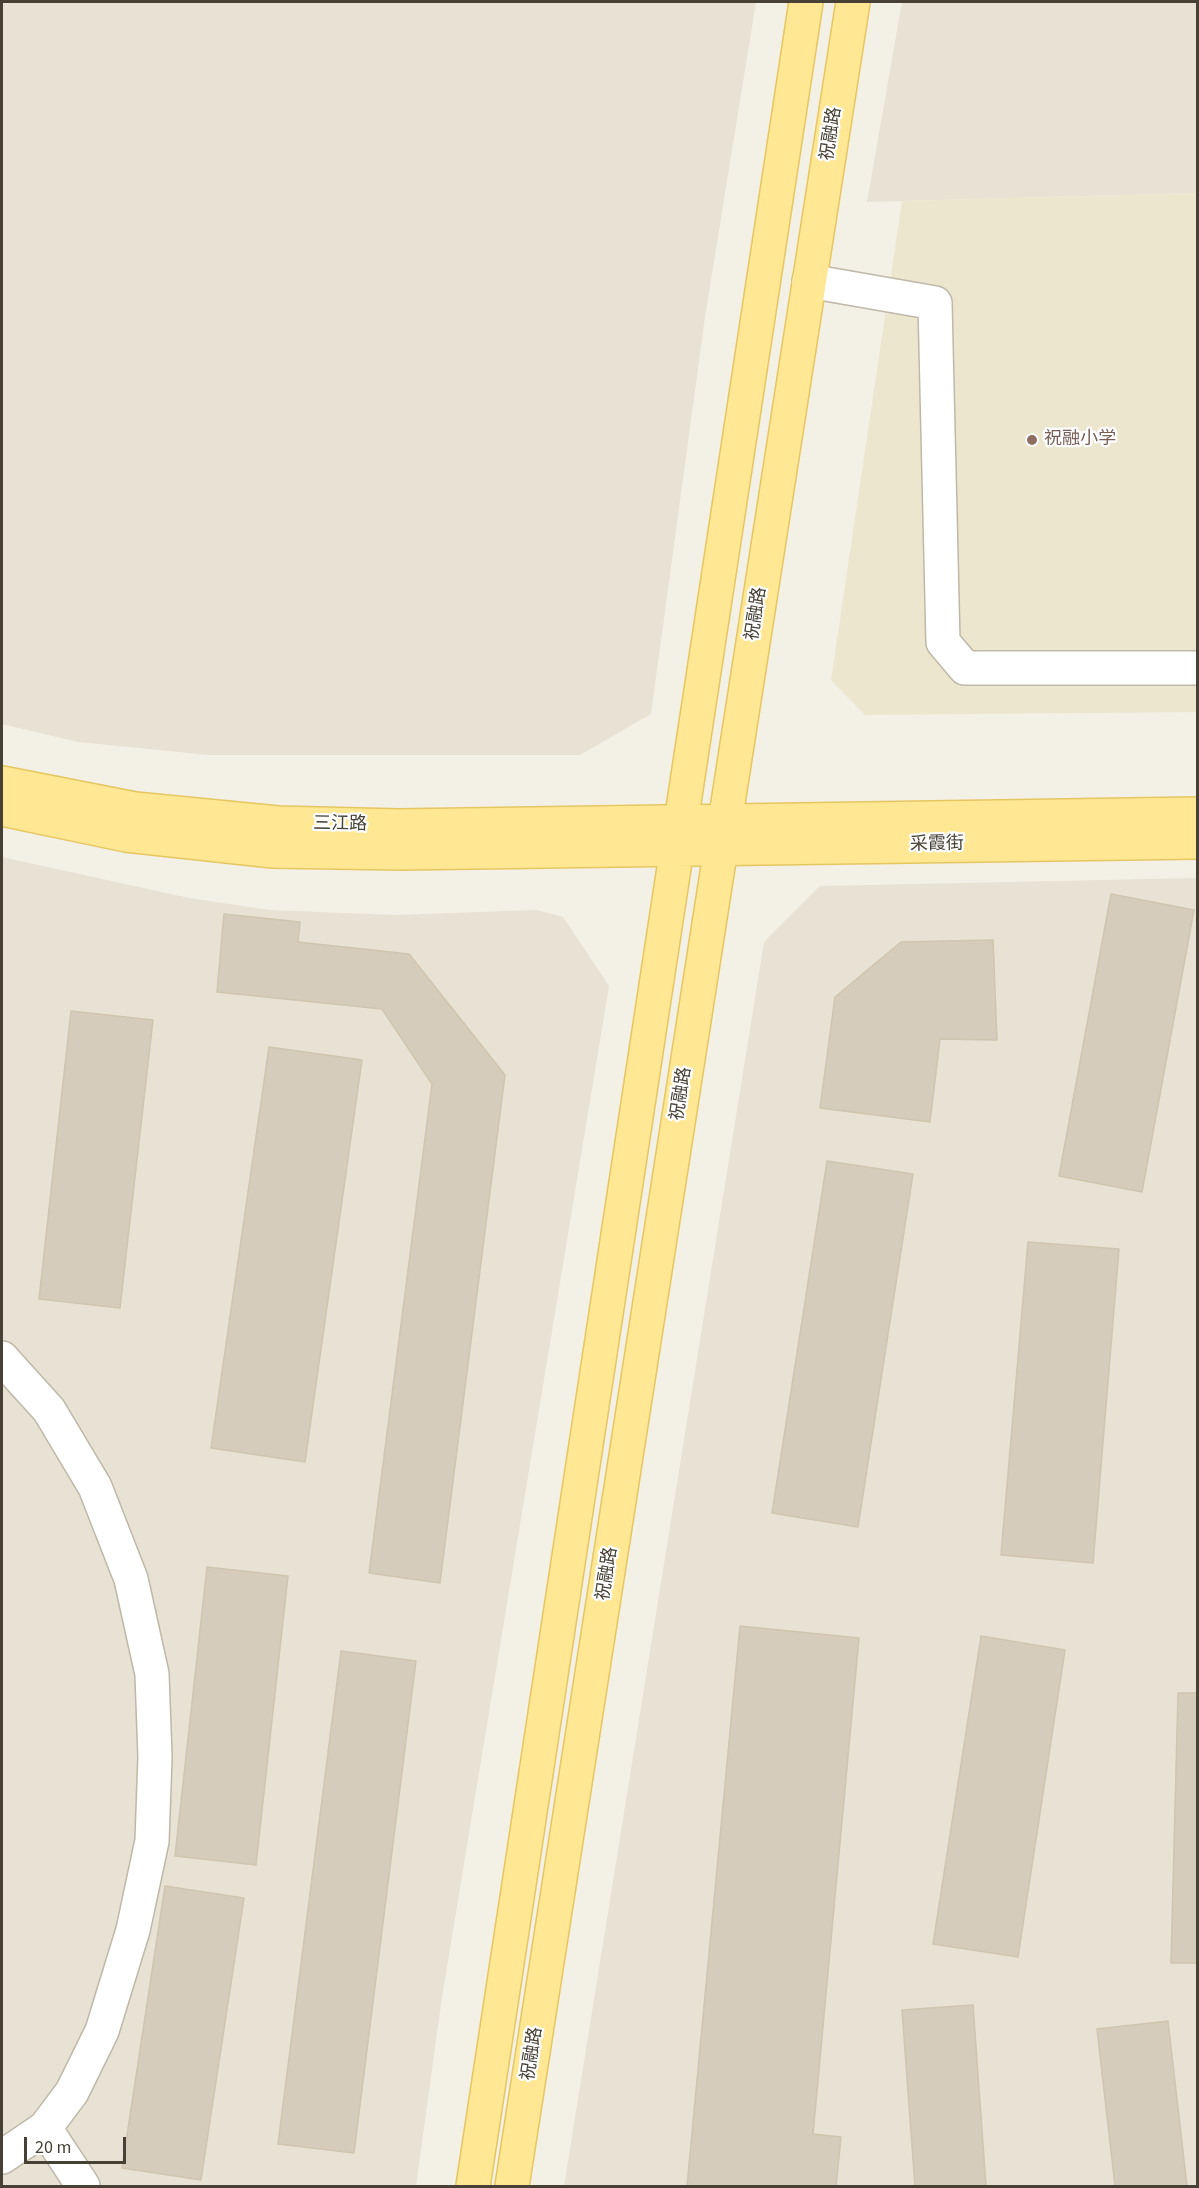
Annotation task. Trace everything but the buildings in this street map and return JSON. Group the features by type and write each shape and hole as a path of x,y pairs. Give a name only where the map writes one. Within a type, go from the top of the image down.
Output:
{"main road":[{"path":"473,2187 806,2"},
{"name":"祝融路","path":"512,2187 853,2"},
{"name":"三江路","path":"2,783 135,809 279,823 679,835"},
{"name":"三江路","path":"2,810 126,835 273,851 401,853 679,835"},
{"name":"采霞街","path":"723,835 1197,814"},
{"name":"采霞街","path":"679,835 1197,842"}],"street":[{"path":"809,281 935,303 943,642 965,668 1197,668"},
{"path":"2,1358 50,1410 95,1487 131,1579 152,1674 155,1757 152,1841 133,1930 102,2031 72,2092 45,2128 2,2157"},
{"path":"45,2128 83,2187"}],"shaded area":[{"path":"2,2 756,2 705,317 651,714 580,755 208,755 78,742 2,724"},
{"path":"902,2 1197,2 1197,193 867,202"},
{"name":"祝融小学","path":"1197,193 1197,712 865,715 831,680 902,201"},
{"path":"2,857 189,898 270,910 395,915 537,910 563,917 609,986 442,1997 416,2186 2,2186"},
{"path":"1197,878 1197,2186 564,2186 764,942 820,886"}],"place":[{"name":"祝融小学","path":"1032,440"}]}
